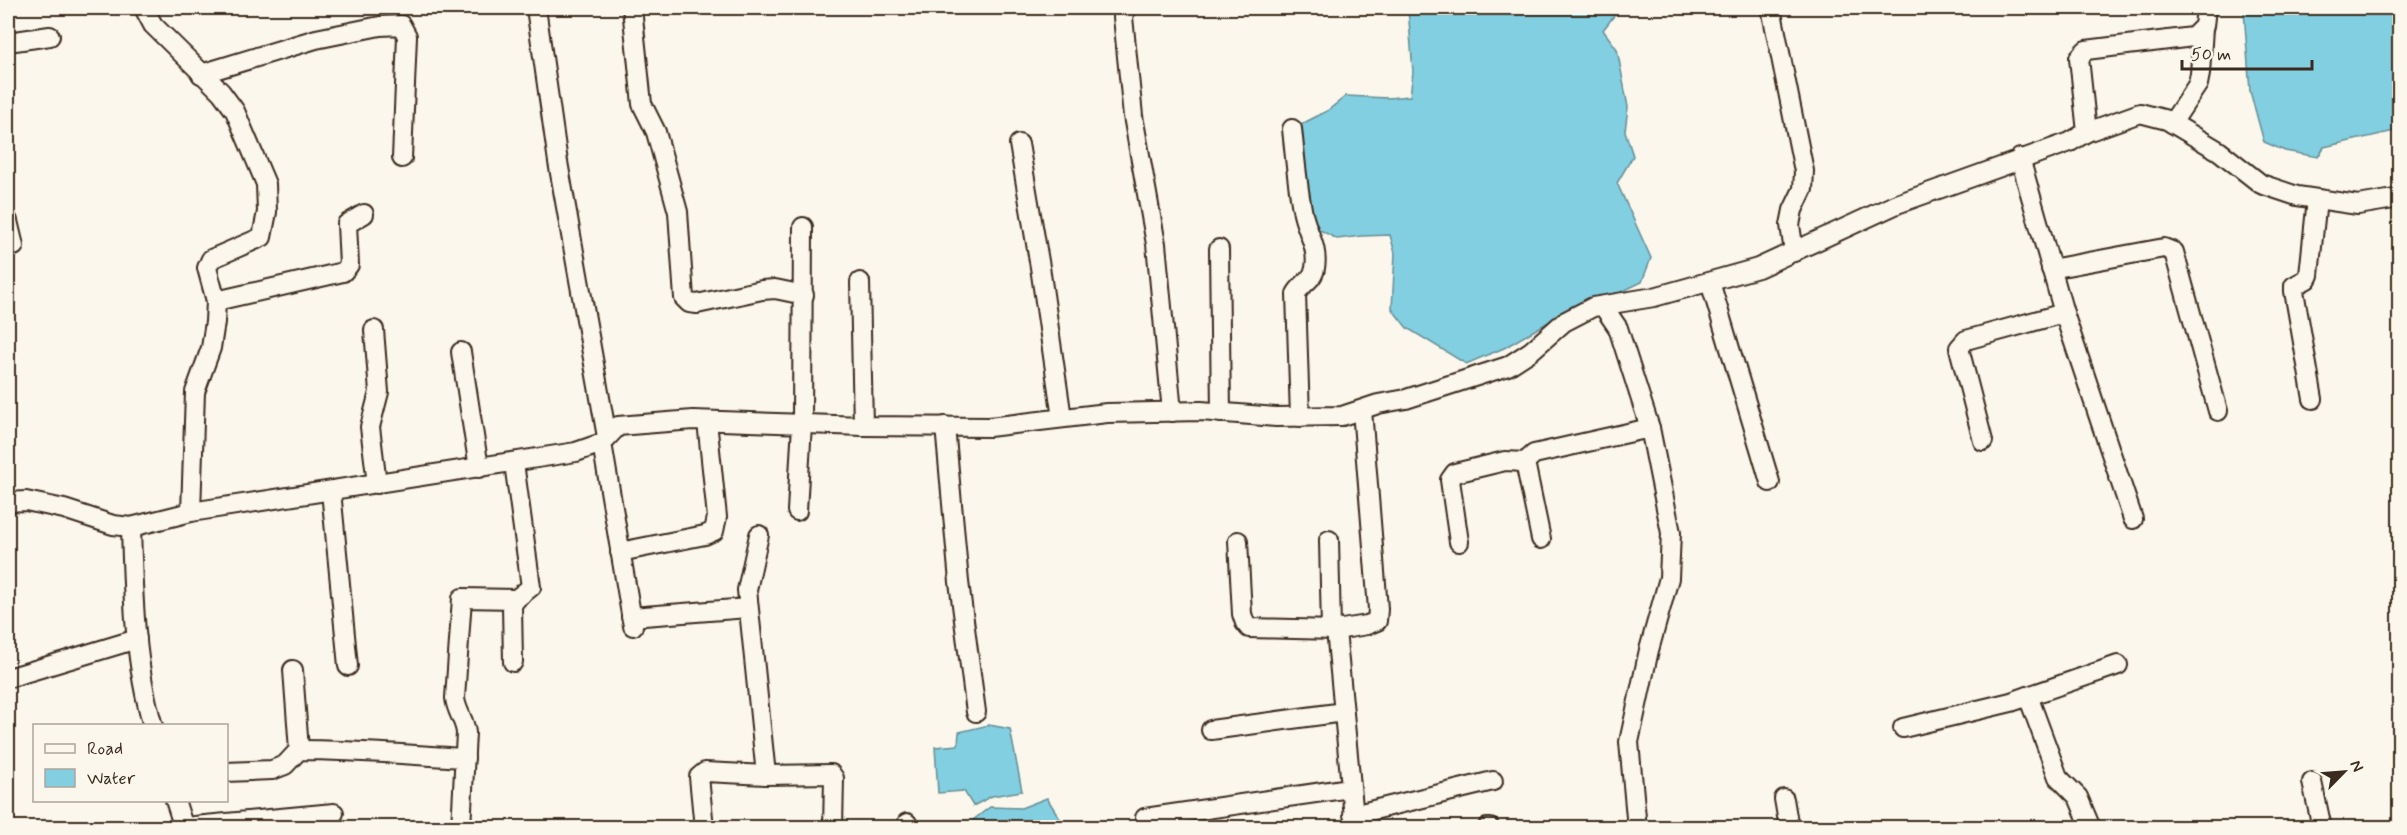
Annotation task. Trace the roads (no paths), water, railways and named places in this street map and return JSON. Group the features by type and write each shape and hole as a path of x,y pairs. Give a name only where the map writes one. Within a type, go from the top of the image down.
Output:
{"street":[{"path":"144,8 153,25 232,105 266,184 267,213 262,237 211,259 207,268 216,301 216,322 211,348 195,392 191,512"},
{"path":"536,8 558,162 632,621 748,608"},
{"path":"632,8 642,104 656,132 678,212 684,298 689,303 697,304 745,292 775,289 804,295"},
{"path":"1126,8 1123,17 1133,116 1156,244 1172,412"},
{"path":"1771,8 1804,171 1803,189 1793,210 1790,225 1794,252"},
{"path":"2172,123 2198,84 2206,8"},
{"path":"201,74 316,39 380,26 401,25 407,36 402,158"},
{"path":"2087,132 2079,58 2082,53 2086,50 2193,37 2203,28"},
{"path":"8,42 50,36"},
{"path":"8,502 26,501 64,509 113,525 131,527 191,512 576,452 604,440 618,426 707,421 989,427 1107,413 1172,412 1300,417 1342,416 1406,399 1508,366 1531,351 1564,322 1593,307 1654,297 1758,268 1897,204 2020,158 2070,142 2087,132 2140,112 2172,123 2219,151 2261,184 2297,196 2358,205 2400,198"},
{"path":"1292,129 1302,209 1314,243 1315,261 1312,276 1296,294 1300,417"},
{"path":"1019,144 1062,418"},
{"path":"2020,158 2064,313 2133,519"},
{"path":"2313,399 2294,286 2307,279 2309,275 2317,199"},
{"path":"216,301 343,272 349,265 347,224 364,214"},
{"path":"8,221 14,246"},
{"path":"797,511 802,424 803,226"},
{"path":"2051,269 2164,248 2174,252 2218,411"},
{"path":"1219,249 1221,413"},
{"path":"860,282 863,426"},
{"path":"1710,282 1770,482"},
{"path":"1603,306 1618,328 1650,428 1671,533 1670,578 1649,650 1629,742 1637,828"},
{"path":"1983,441 1959,348 1966,340 2064,313"},
{"path":"374,330 379,392 370,427 377,484"},
{"path":"461,352 479,468"},
{"path":"1238,541 1242,614 1249,628 1334,630 1373,624 1377,621 1378,609 1362,410"},
{"path":"620,552 705,535 714,531 717,517 707,421"},
{"path":"945,426 959,582 976,712"},
{"path":"1541,539 1524,467 1525,462 1534,454 1650,428"},
{"path":"1459,542 1450,480 1455,473 1505,460 1525,462"},
{"path":"513,662 512,605 531,587 514,463"},
{"path":"331,491 348,666"},
{"path":"131,527 137,639 152,724"},
{"path":"759,535 749,576 748,608 766,775"},
{"path":"1329,540 1334,630 1354,821 1493,780"},
{"path":"461,828 466,726 456,706 455,698 462,598 516,599"},
{"path":"8,678 137,639"},
{"path":"1903,728 2028,696 2118,665"},
{"path":"293,670 299,750"},
{"path":"2028,696 2058,777 2078,797 2091,828"},
{"path":"1211,730 1344,711"},
{"path":"228,772 272,770 285,765 299,750 344,750 376,754 465,758"},
{"path":"704,828 698,785 700,774 705,772 766,775 831,774 834,778 833,828"},
{"path":"2312,782 2322,828"},
{"path":"1145,818 1350,788"},
{"path":"1784,799 1789,828"},
{"path":"175,802 184,827 334,813"}],"water":[{"path":"1408,8 1620,8 1603,30 1617,49 1628,107 1625,131 1633,156 1617,183 1651,258 1642,282 1600,302 1569,310 1504,348 1466,364 1407,328 1392,309 1395,253 1390,235 1337,239 1316,228 1306,213 1296,127 1327,111 1346,96 1388,98 1410,96 1413,72"},
{"path":"2255,8 2399,8 2399,130 2324,147 2318,157 2285,151 2264,142 2250,91 2244,11"},
{"path":"989,725 1010,729 1022,791 992,796 973,806 964,791 938,793 935,747 958,745 959,732"},
{"path":"1047,798 1065,827 964,827 990,807 1021,808"}]}
